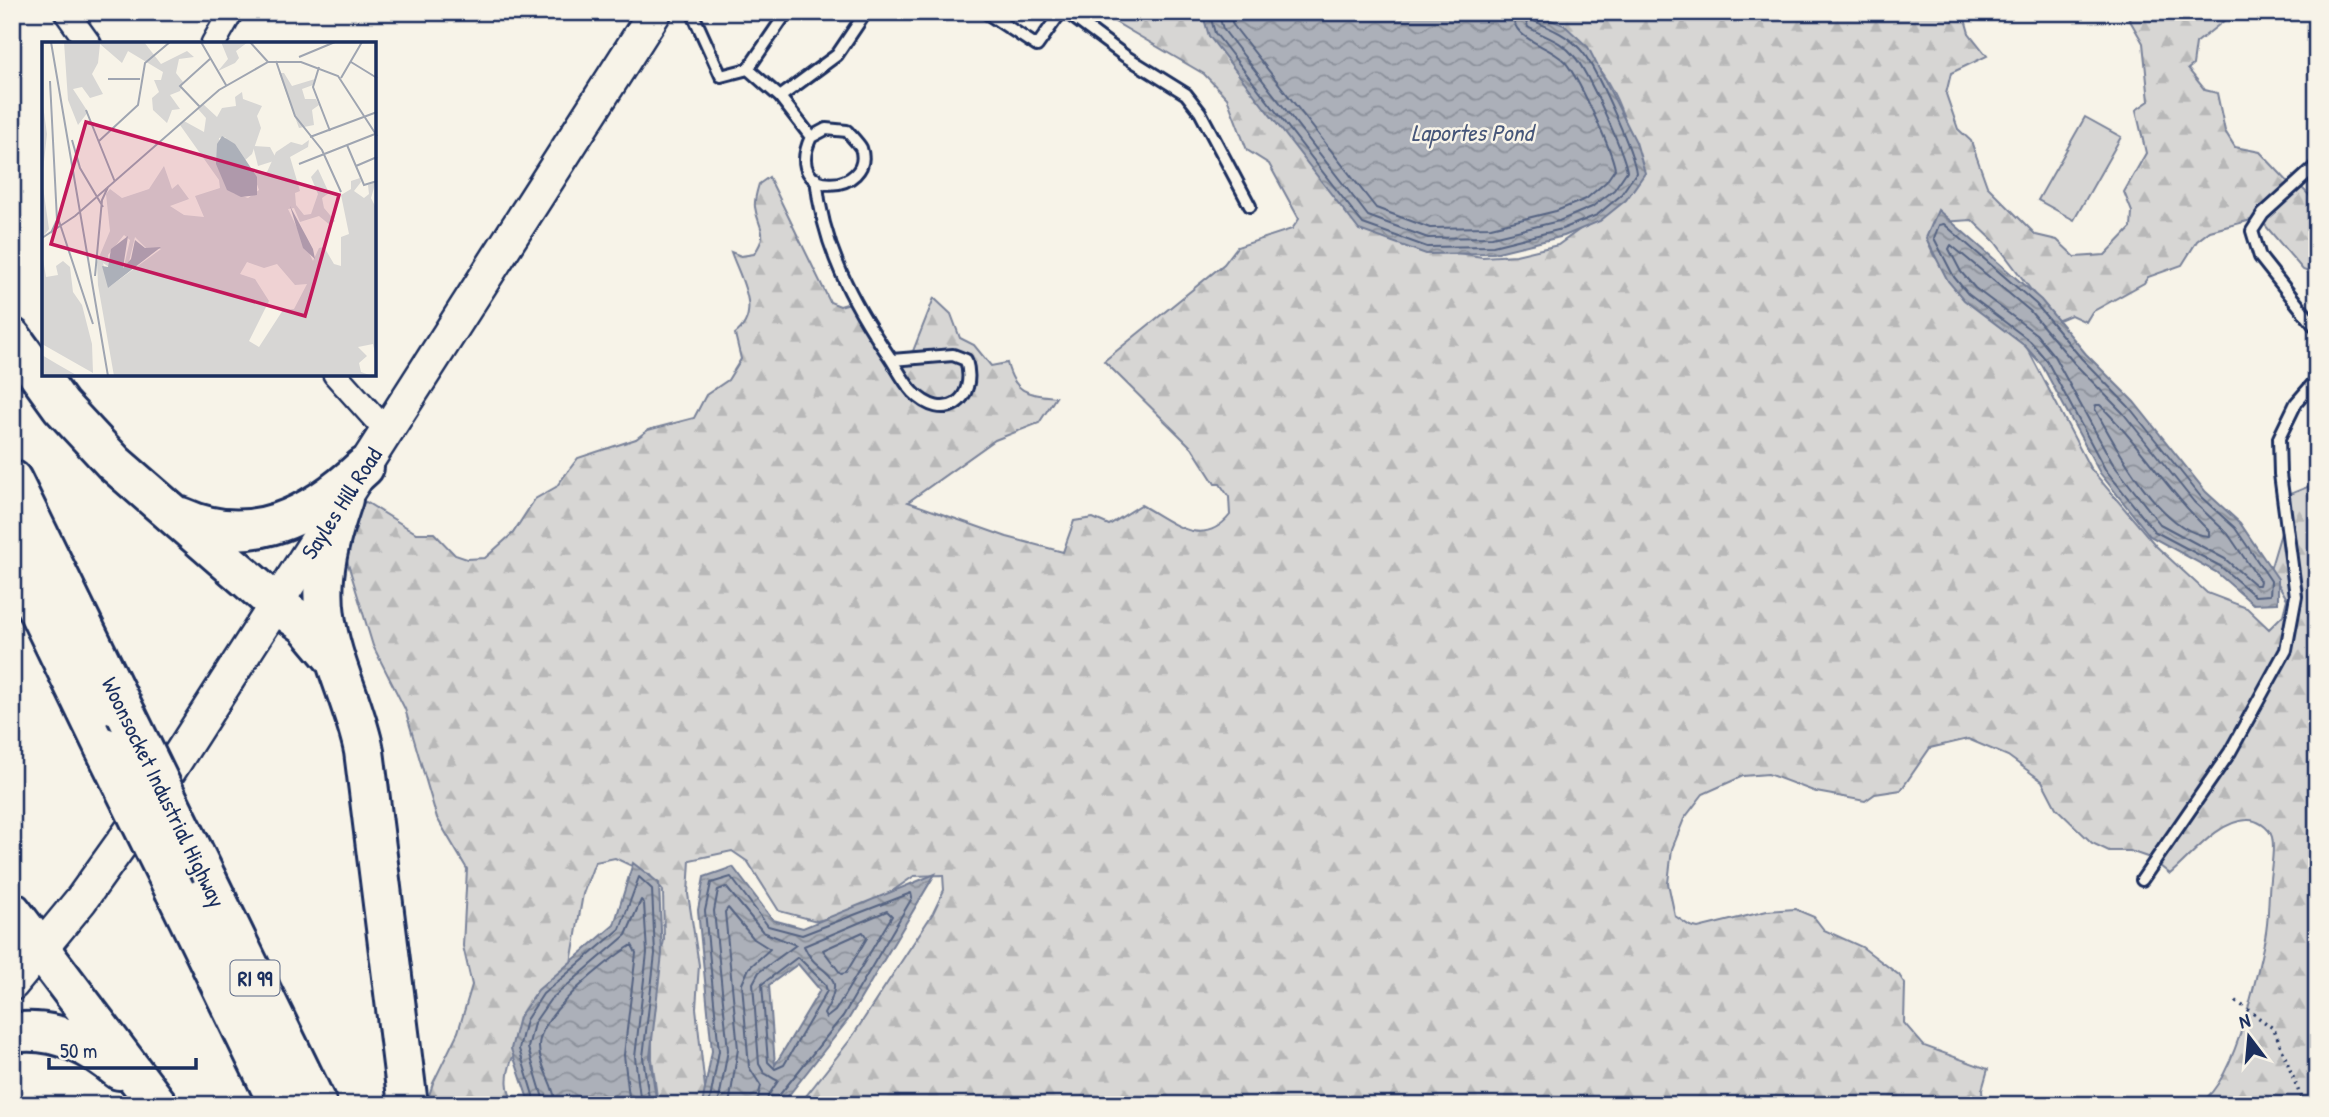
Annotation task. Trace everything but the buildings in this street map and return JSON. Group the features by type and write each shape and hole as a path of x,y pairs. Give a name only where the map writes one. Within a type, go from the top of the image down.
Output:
{"highway":[{"path":"12,338 80,427 156,502 276,604 313,631 330,653 346,683"},
{"path":"156,502 201,526 229,531 255,530 281,524 307,511 364,467"},
{"name":"Woonsocket Industrial Highway","path":"12,480 317,1105"},
{"path":"343,499 326,555 323,587 328,634 360,730 366,764 408,1105"},
{"name":"Woonsocket Industrial Highway","path":"12,558 279,1105"},
{"path":"12,912 156,1105"},
{"path":"12,1033 44,1033 84,1045 118,1070 156,1105"}],"main road":[{"name":"Sayles Hill Road","path":"12,984 134,826 655,12"}],"street":[{"path":"66,12 88,42"},
{"path":"214,42 231,12"},
{"path":"337,376 387,432"}],"lane":[{"path":"692,12 721,76 748,69 787,12"},
{"path":"780,97 837,55 866,12"},
{"path":"985,12 1037,46 1063,12 1125,56 1186,94 1200,112 1250,206"},
{"path":"748,69 780,97 811,136"},
{"path":"826,129 847,131 860,148 861,164 854,176 839,185 823,185 808,173 803,154 811,136 826,129"},
{"path":"2317,165 2263,214 2252,231 2260,257 2317,329"},
{"path":"816,179 820,216 852,300 901,377 928,405 940,409 953,405 968,387 966,360 953,355 892,360"},
{"path":"2143,880 2230,752 2286,650 2296,596 2280,474 2279,438 2297,403 2317,379"}],"path":[{"path":"2236,1001 2274,1029 2304,1105"}],"green space":[{"path":"1098,12 1207,12 1417,246 1482,257 1516,255 1558,245 1583,227 1634,152 1613,92 1592,60 1543,20 1552,12 1963,12 1969,33 1987,56 1951,73 1946,94 1958,129 1971,141 1987,186 2036,235 2057,240 2075,257 2105,255 2131,228 2132,212 2124,192 2146,153 2136,110 2149,101 2143,43 2125,12 2235,12 2196,43 2193,65 2188,69 2205,90 2217,93 2225,131 2235,147 2260,152 2291,185 2296,182 2317,203 2317,275 2303,270 2259,218 2210,231 2197,241 2182,265 2148,277 2144,283 2092,312 2086,322 2071,315 2059,320 2058,326 1995,242 1972,220 1941,222 1928,243 1934,256 1963,285 2011,317 2090,468 2156,546 2207,593 2247,608 2269,629 2283,615 2287,599 2270,570 2281,533 2283,497 2317,483 2317,1105 2195,1105 2209,1096 2221,1079 2232,1057 2249,1004 2267,923 2273,847 2268,830 2262,824 2251,820 2225,826 2170,874 2150,858 2130,851 2109,851 2092,843 2056,808 2042,781 2008,756 1968,739 1930,748 1901,790 1875,794 1865,801 1816,792 1768,774 1743,776 1703,794 1684,819 1672,849 1668,883 1675,916 1690,926 1698,928 1767,911 1795,909 1814,917 1824,930 1862,947 1899,975 1905,984 1904,1023 1924,1046 1988,1069 1982,1090 1983,1105 799,1105 850,1040 933,913 944,890 943,875 914,876 868,908 817,921 779,911 748,862 732,851 690,860 688,894 699,965 696,1008 707,1105 658,1105 652,1059 652,998 664,940 663,891 649,874 615,858 595,862 583,894 571,963 512,1059 508,1082 509,1093 515,1105 426,1105 433,1083 458,1032 472,985 463,946 467,869 437,818 405,709 373,646 345,554 361,503 366,502 416,533 434,533 455,555 467,559 485,558 513,533 535,499 556,487 578,458 636,439 648,430 694,418 706,395 728,380 741,359 735,334 743,326 747,316 747,295 731,252 741,256 754,254 759,246 762,230 755,204 759,184 769,177 830,302 840,306 857,301 895,357 913,351 934,298 951,314 960,338 974,345 991,366 1007,363 1019,387 1030,393 1056,397 1039,423 995,440 908,502 1007,537 1063,552 1074,521 1093,518 1109,525 1141,505 1175,525 1198,532 1209,531 1230,515 1229,497 1220,484 1215,484 1192,448 1104,361 1224,264 1237,247 1292,229 1299,219 1269,164 1247,150 1227,98 1204,74"},
{"path":"2085,117 2121,137 2074,220 2038,200"}],"water":[{"name":"Laportes Pond","path":"1202,12 1530,12 1564,25 1588,47 1636,142 1645,173 1626,200 1600,221 1564,236 1494,253 1426,254 1359,230 1209,36"},
{"path":"1938,210 2041,300 2086,354 2134,402 2206,492 2240,523 2278,579 2278,603 2253,604 2216,572 2150,536 2100,473 2042,365 2025,346 1964,300 1948,281 1926,238"},
{"path":"633,863 659,883 662,954 650,1057 657,1105 530,1105 511,1049 519,1017 538,990 614,925"},
{"path":"733,867 773,920 803,928 935,874 848,1020 781,1105 702,1105 712,1051 698,910 704,877","holes":["798,964 820,990 775,1065 769,985"]}]}
